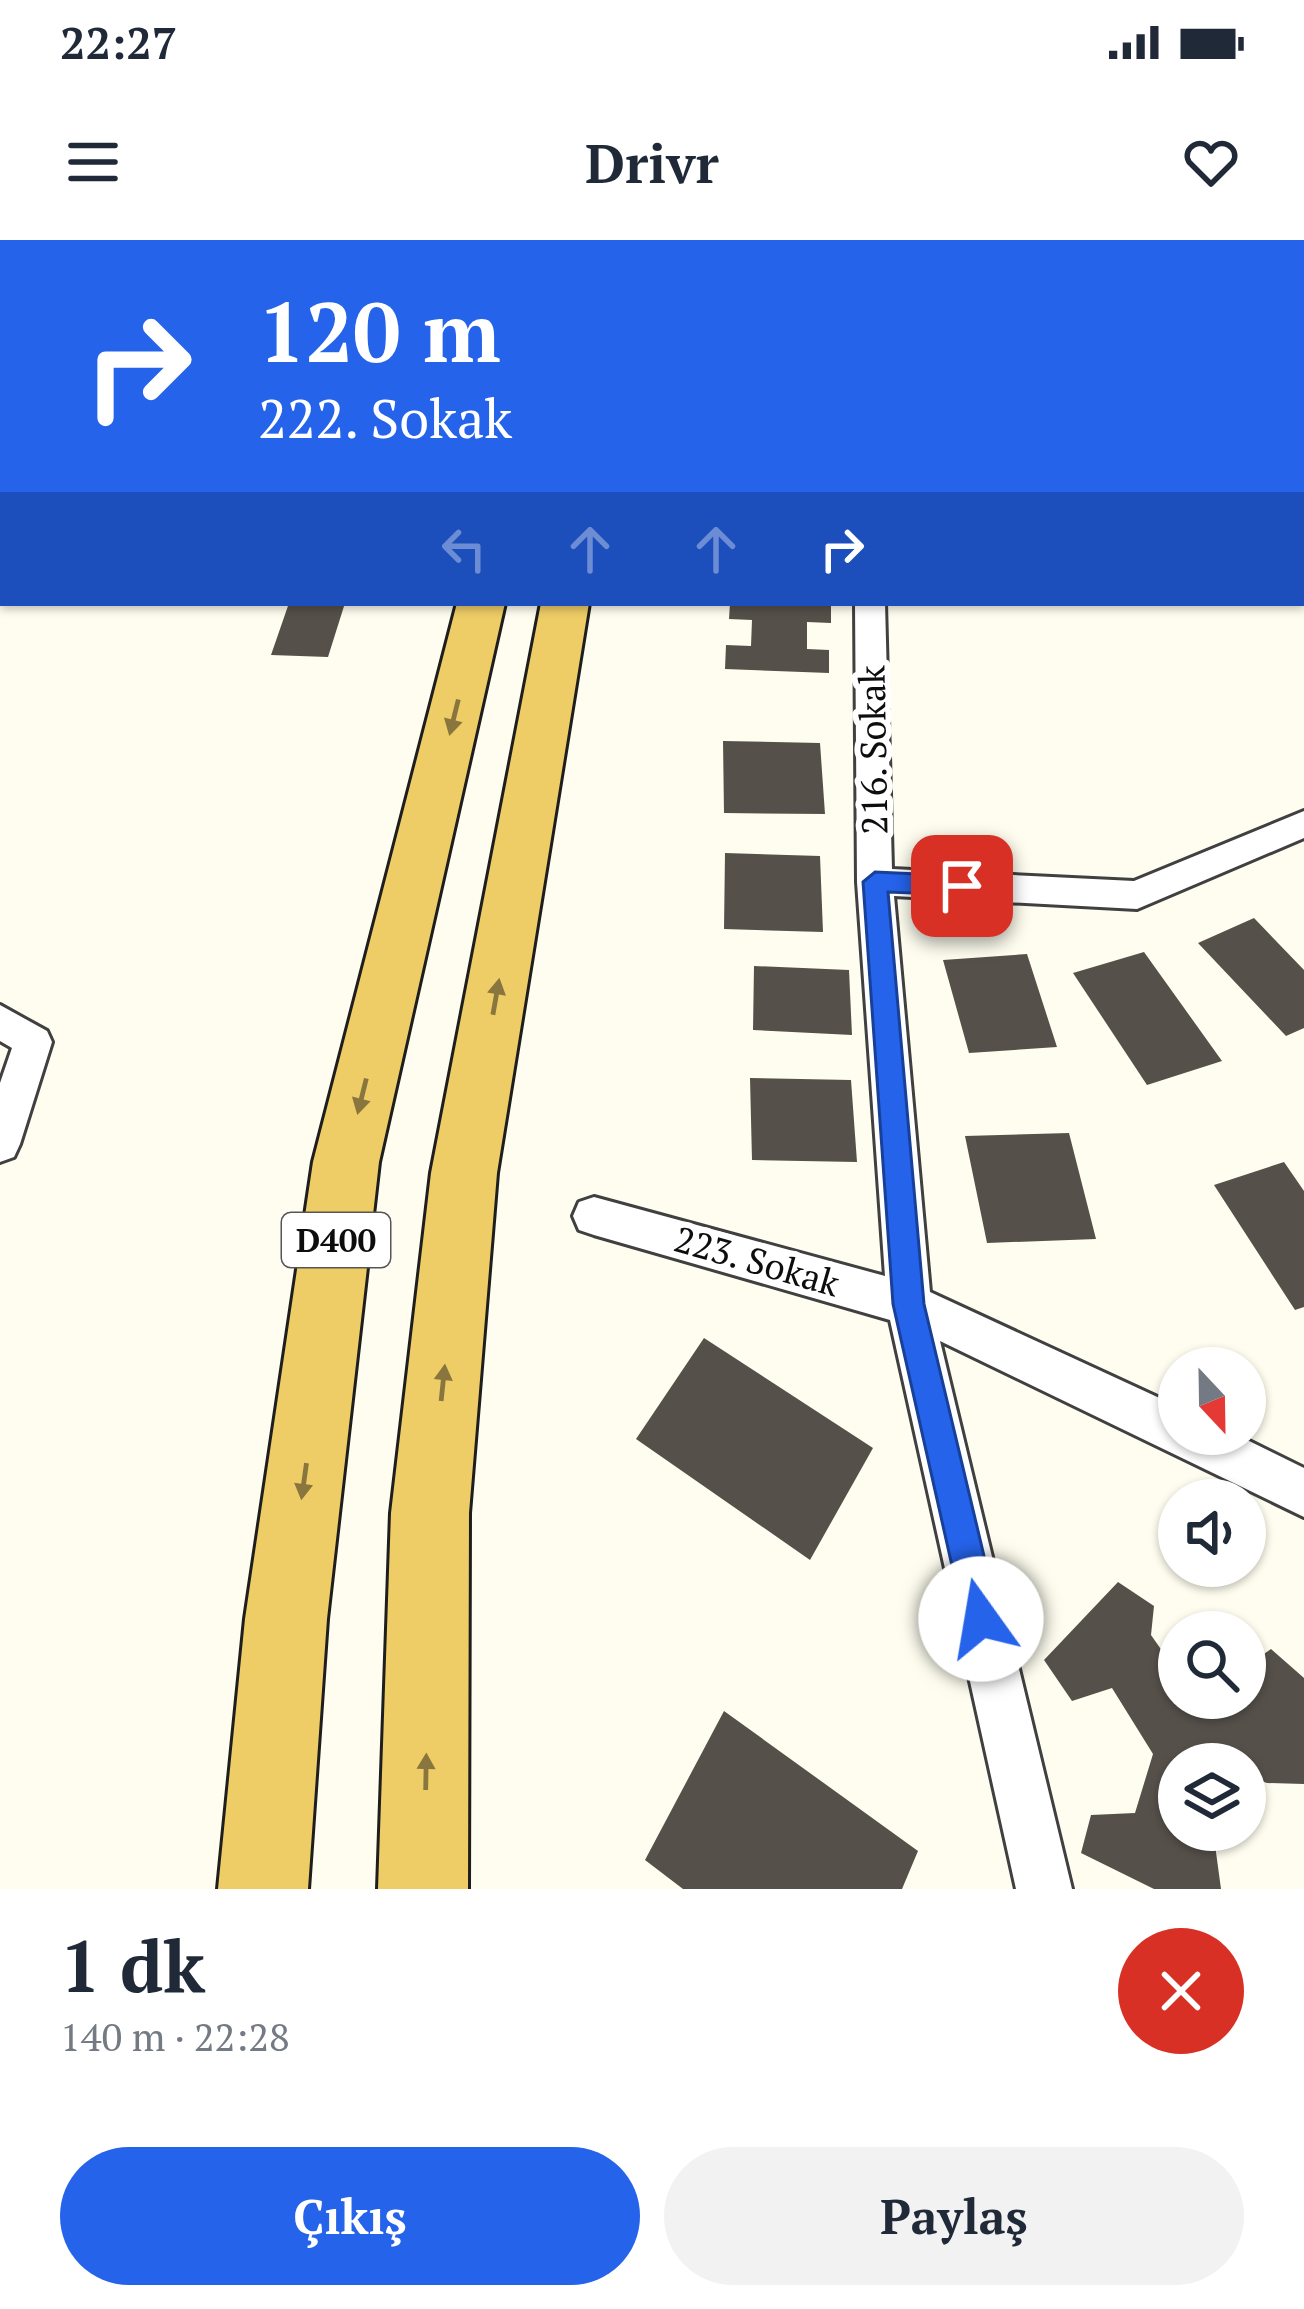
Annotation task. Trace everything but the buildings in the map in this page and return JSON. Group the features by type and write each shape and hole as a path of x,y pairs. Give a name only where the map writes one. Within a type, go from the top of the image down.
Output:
{"highway":[{"name":"D400","path":"263,1889 286,1619 346,1162 481,606"},
{"path":"423,1889 430,1513 464,1173 564,606"}],"street":[{"name":"216. Sokak","path":"871,606 875,882 909,1304 1044,1889"},
{"path":"875,882 1137,895 1304,824"},
{"path":"0,1144 16,1032"},
{"name":"223. Sokak","path":"594,1216 909,1304 1158,1422"},
{"name":"223. Sokak","path":"1227,1455 1304,1493"}],"route":[{"path":"962,886 875,882 909,1304 981,1619"}]}
